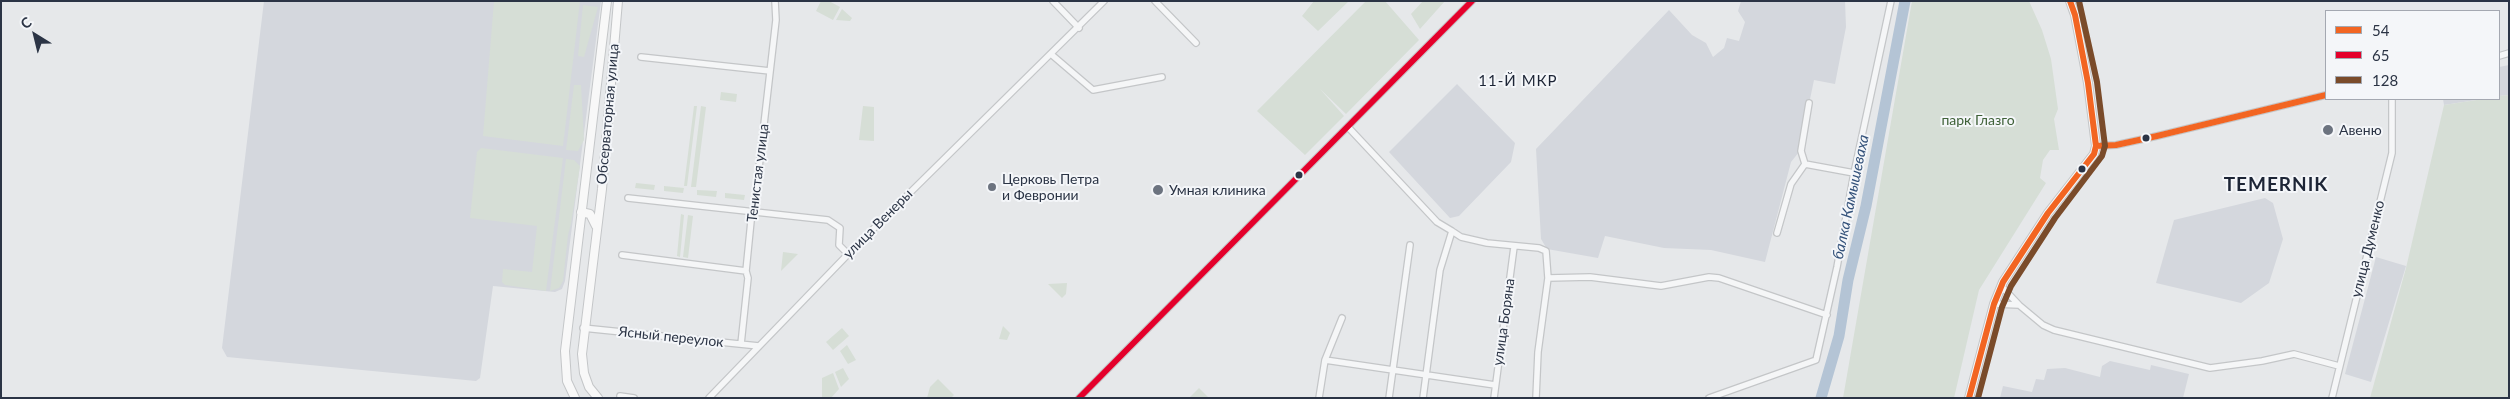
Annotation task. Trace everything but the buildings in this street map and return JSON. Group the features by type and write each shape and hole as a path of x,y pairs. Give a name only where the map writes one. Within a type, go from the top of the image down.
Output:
{"main road":[{"name":"Обсерваторная улица","path":"575,398 567,381 565,352 606,1"},
{"name":"Обсерваторная улица","path":"598,398 589,387 584,374 582,354 596,226 602,189 618,1"},
{"path":"1969,398 1994,304 2011,266 2048,213 2094,154 2096,146 2082,48 2070,1"},
{"path":"580,212 590,214 596,226"}],"street":[{"name":"Тенистая улица","path":"741,344 748,276 746,271 751,220 754,212 770,70 775,1"},
{"path":"1053,1 1078,28"},
{"name":"улица Венеры","path":"709,398 848,254 1052,55 1104,1"},
{"path":"1155,1 1196,43"},
{"path":"1079,398 1472,1"},
{"path":"1710,398 1816,360 1827,315 1854,173 1891,1"},
{"path":"1052,55 1092,90 1162,77"},
{"path":"642,57 770,70"},
{"path":"2096,146 2116,145 2157,136 2325,95"},
{"name":"улица Думенко","path":"2332,398 2392,153 2392,100"},
{"path":"1805,164 1801,151 1809,103"},
{"path":"1348,127 1438,222 1461,237 1514,247 1539,248 1546,252 1548,278 1538,352 1536,398"},
{"path":"1805,164 1854,173"},
{"path":"1777,233 1791,184 1805,164"},
{"path":"628,198 828,220 840,228 839,245 848,254"},
{"path":"1423,398 1440,270 1452,231"},
{"path":"1389,398 1410,244"},
{"name":"улица Боряна","path":"1494,398 1514,247"},
{"path":"622,255 746,271"},
{"path":"1548,278 1590,277 1661,286 1709,277 1719,278 1827,315"},
{"path":"2001,286 2019,306"},
{"path":"1994,304 2025,308 2043,325 2054,330 2210,368 2262,362 2294,354 2339,366"},
{"path":"1319,398 1325,360 1342,318"},
{"name":"Ясный переулок","path":"584,328 759,346"},
{"path":"1325,360 1393,368 1495,385"},
{"path":"620,396 634,398"}],"shaded area":[{"path":"264,1 601,1 565,281 562,289 555,292 493,286 480,378 476,381 227,357 222,348"},
{"path":"1741,1 1845,1 1846,27 1835,84 1814,80 1799,152 1791,162 1765,262 1711,250 1664,248 1605,236 1598,258 1547,249 1541,239 1536,149 1669,10 1692,35 1706,43 1713,57 1724,48 1727,38 1739,41 1745,22 1738,11"},
{"path":"2509,65 2509,95 2500,96 2500,67"},
{"path":"1457,84 1515,143 1511,162 1459,216 1450,218 1389,152"},
{"path":"2443,100 2476,100 2444,105"},
{"path":"2265,198 2273,203 2283,239 2269,283 2241,303 2156,283 2174,220"},
{"path":"2376,257 2406,266 2371,382 2345,374"},
{"path":"2110,361 2150,370 2151,365 2189,374 2183,398 2000,398 2003,386 2032,392 2036,379 2044,380 2047,369 2065,368 2100,377 2102,366"}],"green space":[{"path":"494,1 580,1 563,146 483,136"},
{"path":"821,1 829,1 840,7 833,20 816,11"},
{"path":"1314,1 1349,1 1318,31 1302,16"},
{"path":"1366,1 1385,1 1419,40 1346,114 1320,89 1344,116 1305,155 1257,111"},
{"path":"1423,1 1445,1 1420,29 1411,14"},
{"name":"парк Глазго","path":"1912,1 2029,1 2042,30 2051,59 2058,109 2054,119 2059,150 2050,150 2043,160 2040,178 2046,183 1979,290 1954,398 1843,398"},
{"path":"583,5 598,7 584,57 578,56"},
{"path":"842,9 852,18 850,21 836,20"},
{"path":"574,85 581,85 584,140 578,151 566,150"},
{"path":"721,92 737,94 736,102 720,100"},
{"path":"2509,95 2509,398 2370,398 2406,268 2444,105 2476,100 2500,100 2500,96"},
{"path":"694,106 697,106 687,186 684,186"},
{"path":"701,106 706,107 696,187 691,187"},
{"path":"863,106 874,107 874,141 859,140"},
{"path":"481,148 563,158 546,291 505,285 502,282 503,269 532,272 537,226 470,218 477,152"},
{"path":"566,159 574,160 580,166 568,235 563,281 559,288 550,291"},
{"path":"636,183 655,185 654,190 635,188"},
{"path":"664,186 684,188 683,193 664,191"},
{"path":"697,190 717,191 716,197 697,195"},
{"path":"725,193 745,195 744,200 725,198"},
{"path":"681,214 684,215 680,257 677,256"},
{"path":"688,215 693,216 688,258 683,257"},
{"path":"783,252 798,254 781,271"},
{"path":"1067,283 1066,294 1062,298 1048,284"},
{"path":"1003,326 1010,333 1007,340 999,339"},
{"path":"842,328 849,336 833,350 826,342"},
{"path":"847,345 856,360 848,364 840,351"},
{"path":"843,368 849,379 841,387 835,372"},
{"path":"833,373 839,389 831,398 822,398 822,378"},
{"path":"938,379 954,395 951,398 927,398 930,387"},
{"path":"1199,388 1209,398 1189,398"}],"waterway":[{"name":"балка Камышеваха","path":"1821,398 1839,336 1848,280 1866,206 1905,1"}],"transit line":[{"name":"65","path":"1079,398 1472,1"},
{"name":"54","path":"1969,398 1994,304 2003,282 2048,213 2094,154 2096,146 2088,83 2075,15 2070,1"},
{"name":"128","path":"1978,398 2002,307 2011,286 2055,218 2102,156 2105,146 2097,82 2079,1"},
{"name":"54","path":"2096,146 2116,145 2157,136 2325,95"}],"place":[{"name":"Авеню","path":"2328,130"},
{"name":"Церковь Петра и Февронии","path":"992,187"},
{"name":"Умная клиника","path":"1158,190"}],"district":[{"name":"11-Й МКР","path":"1518,81"},
{"name":"TEMERNIK","path":"2276,185"}]}
